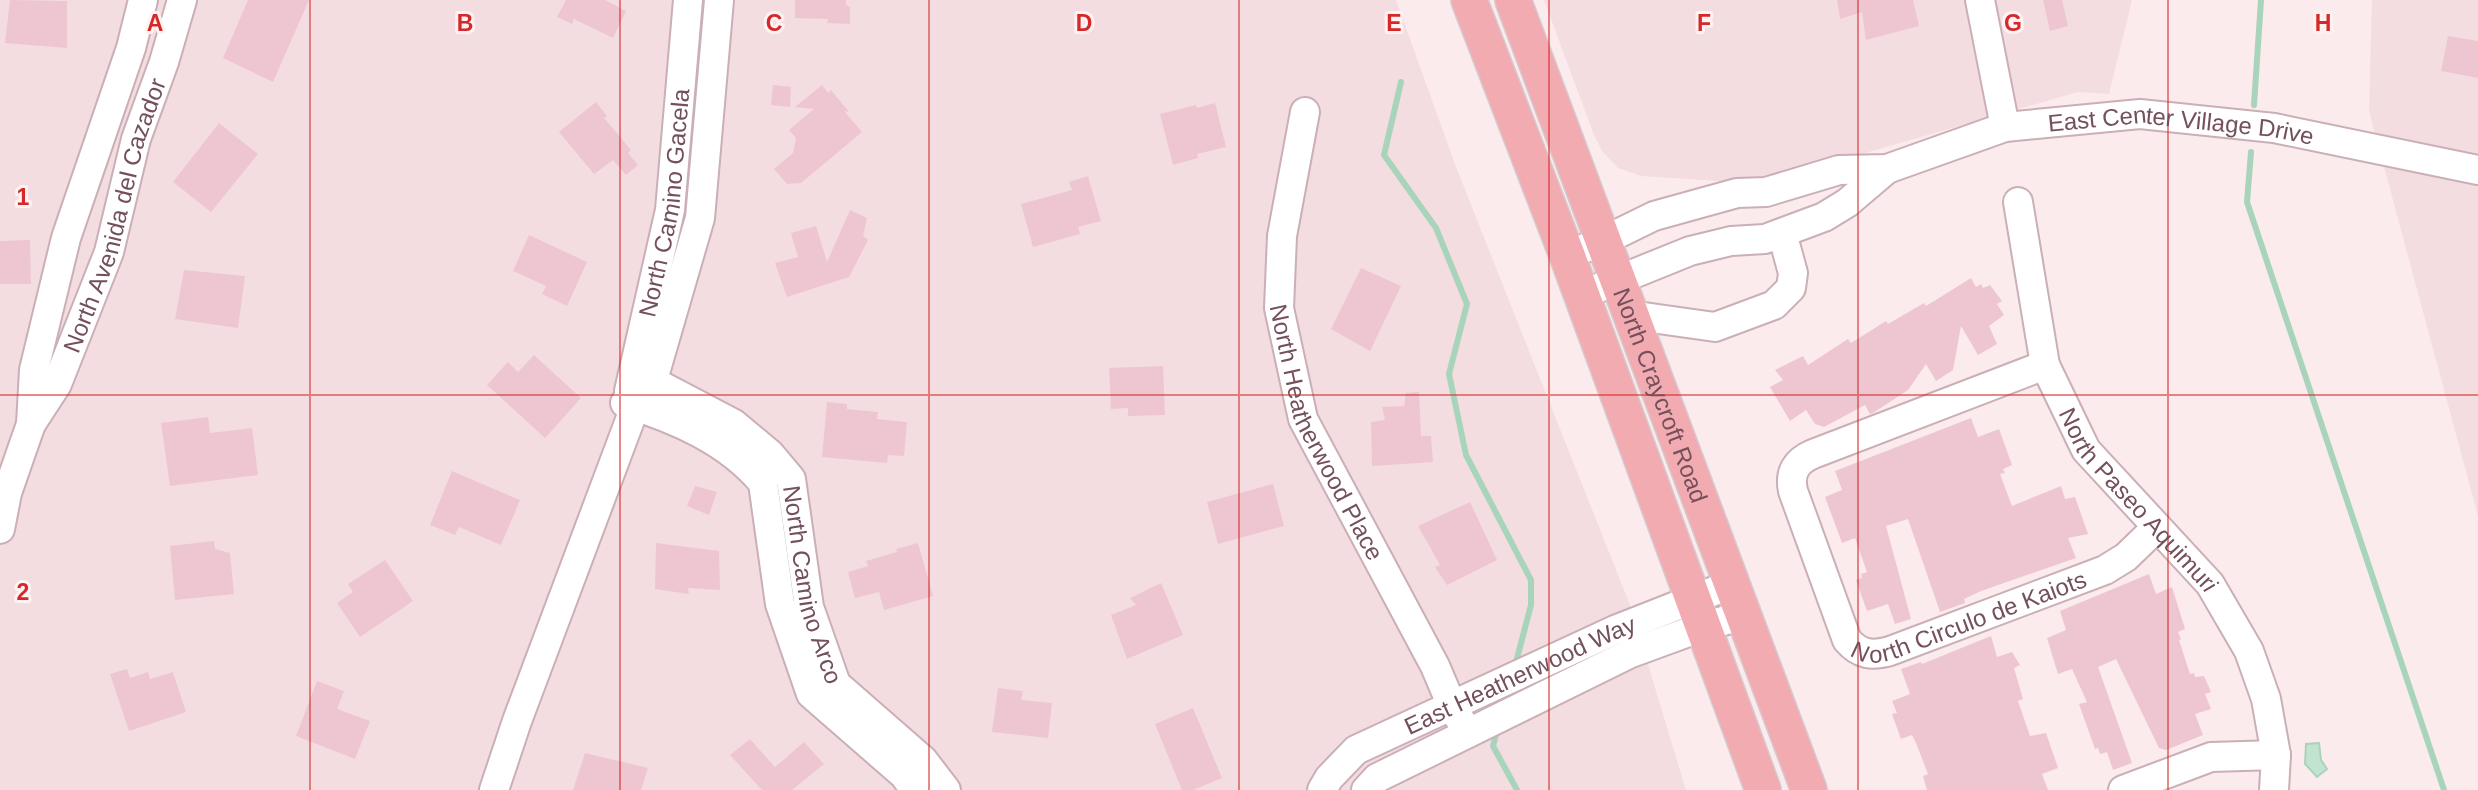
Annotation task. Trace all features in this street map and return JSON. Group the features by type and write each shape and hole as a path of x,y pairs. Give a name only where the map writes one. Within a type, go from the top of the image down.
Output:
{"main road":[{"name":"North Craycroft Road","path":"1469,0 1567,255 1763,790"},
{"name":"North Craycroft Road","path":"1513,0 1808,790"}],"street":[{"name":"North Avenida del Cazador","path":"31,424 33,370 65,238 131,48 144,0"},
{"name":"North Avenida del Cazador","path":"0,529 4,490 31,424 57,384 108,252 136,139 164,62 182,0"},
{"name":"North Camino Gacela","path":"643,378 670,210 688,0"},
{"name":"North Camino Gacela","path":"494,790 700,218 719,0"},
{"path":"1980,0 2005,127"},
{"path":"683,68 712,82"},
{"name":"North Heatherwood Place","path":"1305,112 1282,236 1279,308 1303,419 1468,733"},
{"name":"East Center Village Drive","path":"1567,255 1654,216 1692,204 1737,193 1766,192 1839,170 1887,169 2005,127 2140,114 2274,128 2478,170"},
{"name":"East Center Village Drive","path":"1581,295 1690,251 1731,241 1765,239 1824,217 1847,203 1887,169"},
{"name":"North Paseo Aquimuri","path":"2018,202 2045,365 2086,450 2210,584 2249,652 2266,699 2276,755 2274,790"},
{"path":"1630,315 1716,327 1774,305 1791,288 1793,273 1782,233"},
{"name":"North Circulo de Kaiots","path":"2045,365 1803,458 1795,468 1791,482 1793,491 1847,640 1854,648 1866,654 1875,655 1890,651 2105,570 2126,556 2157,527"},
{"name":"North Camino Arco","path":"643,378 734,424 770,454 791,480 809,607 836,684 923,760 946,790"},
{"name":"North Camino Arco","path":"633,410 720,443 763,483 780,604 811,694 904,775 915,790"},
{"name":"East Heatherwood Way","path":"1322,790 1329,778 1356,750 1615,630 1697,614 1738,600"},
{"name":"East Heatherwood Way","path":"1366,790 1377,779 1630,653 1697,614"},
{"path":"2123,790 2211,757 2276,755"}],"shaded area":[{"path":"0,0 1396,0 1456,167 1630,605 1686,790 0,790"},
{"path":"1544,0 2132,0 2109,94 2078,92 1799,172 1777,181 1733,182 1641,176 1618,168 1602,151 1594,135"},
{"path":"2372,0 2478,0 2478,516 2369,111"},
{"path":"2319,743 2321,760 2327,769 2317,777 2305,764 2306,744"}],"building":[{"path":"10,0 67,1 67,48 5,43"},
{"path":"248,0 309,0 273,82 223,58"},
{"path":"566,0 605,0 626,11 613,38 574,19 572,24 557,17"},
{"path":"795,0 846,0 846,5 850,7 850,24 827,23 828,19 795,18"},
{"path":"1837,0 1913,0 1919,26 1866,40 1862,12 1840,19"},
{"path":"2043,0 2062,0 2068,26 2050,31"},
{"path":"2448,36 2478,41 2478,78 2441,71"},
{"path":"773,85 791,87 790,107 771,105"},
{"path":"822,85 828,93 831,90 862,132 801,183 787,184 774,169 793,153 796,138 789,130 814,109 795,107"},
{"path":"596,102 607,116 604,118 631,150 628,153 638,165 626,175 613,160 594,174 559,132"},
{"path":"1215,103 1226,147 1197,154 1198,158 1173,165 1160,114"},
{"path":"219,123 258,154 211,212 173,182"},
{"path":"1088,176 1101,221 1078,227 1080,234 1033,247 1021,204 1072,190 1069,182"},
{"path":"850,210 867,218 863,236 868,240 849,277 787,297 775,263 798,257 791,233 816,226 827,262"},
{"path":"529,235 587,262 567,306 542,294 546,286 513,271"},
{"path":"30,240 31,284 0,284 0,241"},
{"path":"1361,268 1401,286 1370,351 1331,329"},
{"path":"184,270 245,276 238,328 175,319"},
{"path":"1971,278 1976,287 1981,284 1983,288 1990,285 2002,301 1997,304 2004,315 1989,326 1997,344 1978,355 1961,326 1953,370 1936,381 1926,364 1908,390 1873,413 1870,414 1865,405 1824,427 1815,424 1806,410 1790,421 1770,387 1783,380 1775,370 1803,356 1808,365 1848,339 1851,343 1886,321 1888,324 1924,303 1926,306"},
{"path":"534,355 581,398 545,438 487,385 508,362 518,372"},
{"path":"1163,366 1165,415 1128,416 1128,408 1111,409 1109,368"},
{"path":"1419,392 1421,436 1431,436 1433,462 1372,466 1371,422 1385,420 1382,407 1404,406 1406,393"},
{"path":"827,402 847,404 847,409 878,412 877,419 907,422 904,456 888,455 887,463 822,457"},
{"path":"208,417 210,433 252,428 258,475 170,486 161,423"},
{"path":"1971,418 1978,437 1999,429 2012,465 2003,469 2005,473 2000,474 2012,506 2061,486 2065,499 2075,497 2088,534 2068,538 2076,558 1981,591 1964,599 1965,603 1940,612 1908,519 1886,526 1911,619 1895,624 1888,604 1867,611 1856,580 1867,572 1855,538 1842,543 1825,497 1842,490 1835,471"},
{"path":"452,471 520,500 501,545 459,527 455,535 430,525"},
{"path":"1273,484 1284,526 1218,544 1207,502"},
{"path":"695,486 717,492 709,515 687,506"},
{"path":"1470,502 1497,560 1447,585 1435,567 1440,565 1418,526"},
{"path":"214,541 215,549 230,553 234,594 175,600 170,546"},
{"path":"656,543 719,551 720,590 688,588 689,594 655,589"},
{"path":"918,543 933,596 884,610 879,592 855,598 848,572 868,566 866,561"},
{"path":"385,560 413,601 360,637 337,603 353,592 348,584"},
{"path":"2149,574 2156,594 2172,587 2185,629 2178,632 2181,639 2179,640 2190,674 2194,673 2195,677 2204,676 2211,692 2205,694 2211,709 2195,714 2203,735 2166,750 2159,748 2116,659 2098,667 2132,763 2113,770 2107,752 2100,754 2098,748 2095,749 2079,704 2087,702 2072,669 2058,674 2047,638 2066,630 2060,611"},
{"path":"1161,583 1183,635 1127,659 1111,615 1136,605 1130,598"},
{"path":"1991,636 1997,657 2012,652 2020,665 2014,668 2023,699 2018,701 2030,736 2046,733 2058,768 2042,774 2048,790 1927,790 1923,776 1928,774 1916,743 1912,735 1901,739 1892,714 1897,713 1892,701 1910,694 1901,669 1921,662 1922,664"},
{"path":"127,669 130,678 148,672 150,679 173,672 186,712 129,731 110,674"},
{"path":"317,681 344,691 337,709 370,721 355,759 296,736"},
{"path":"998,688 1023,691 1021,700 1052,703 1048,738 992,732"},
{"path":"1193,708 1222,778 1193,790 1182,790 1155,724"},
{"path":"750,739 775,767 804,742 824,764 792,790 762,790 730,755"},
{"path":"585,753 648,768 641,790 573,790"}],"waterway":[{"path":"2254,105 2261,0"},
{"path":"1401,82 1384,155 1436,228 1467,304 1449,374 1466,455 1531,580 1531,605 1515,666"},
{"path":"2251,152 2247,202 2444,790"},
{"path":"1498,727 1493,746 1517,790"}]}
